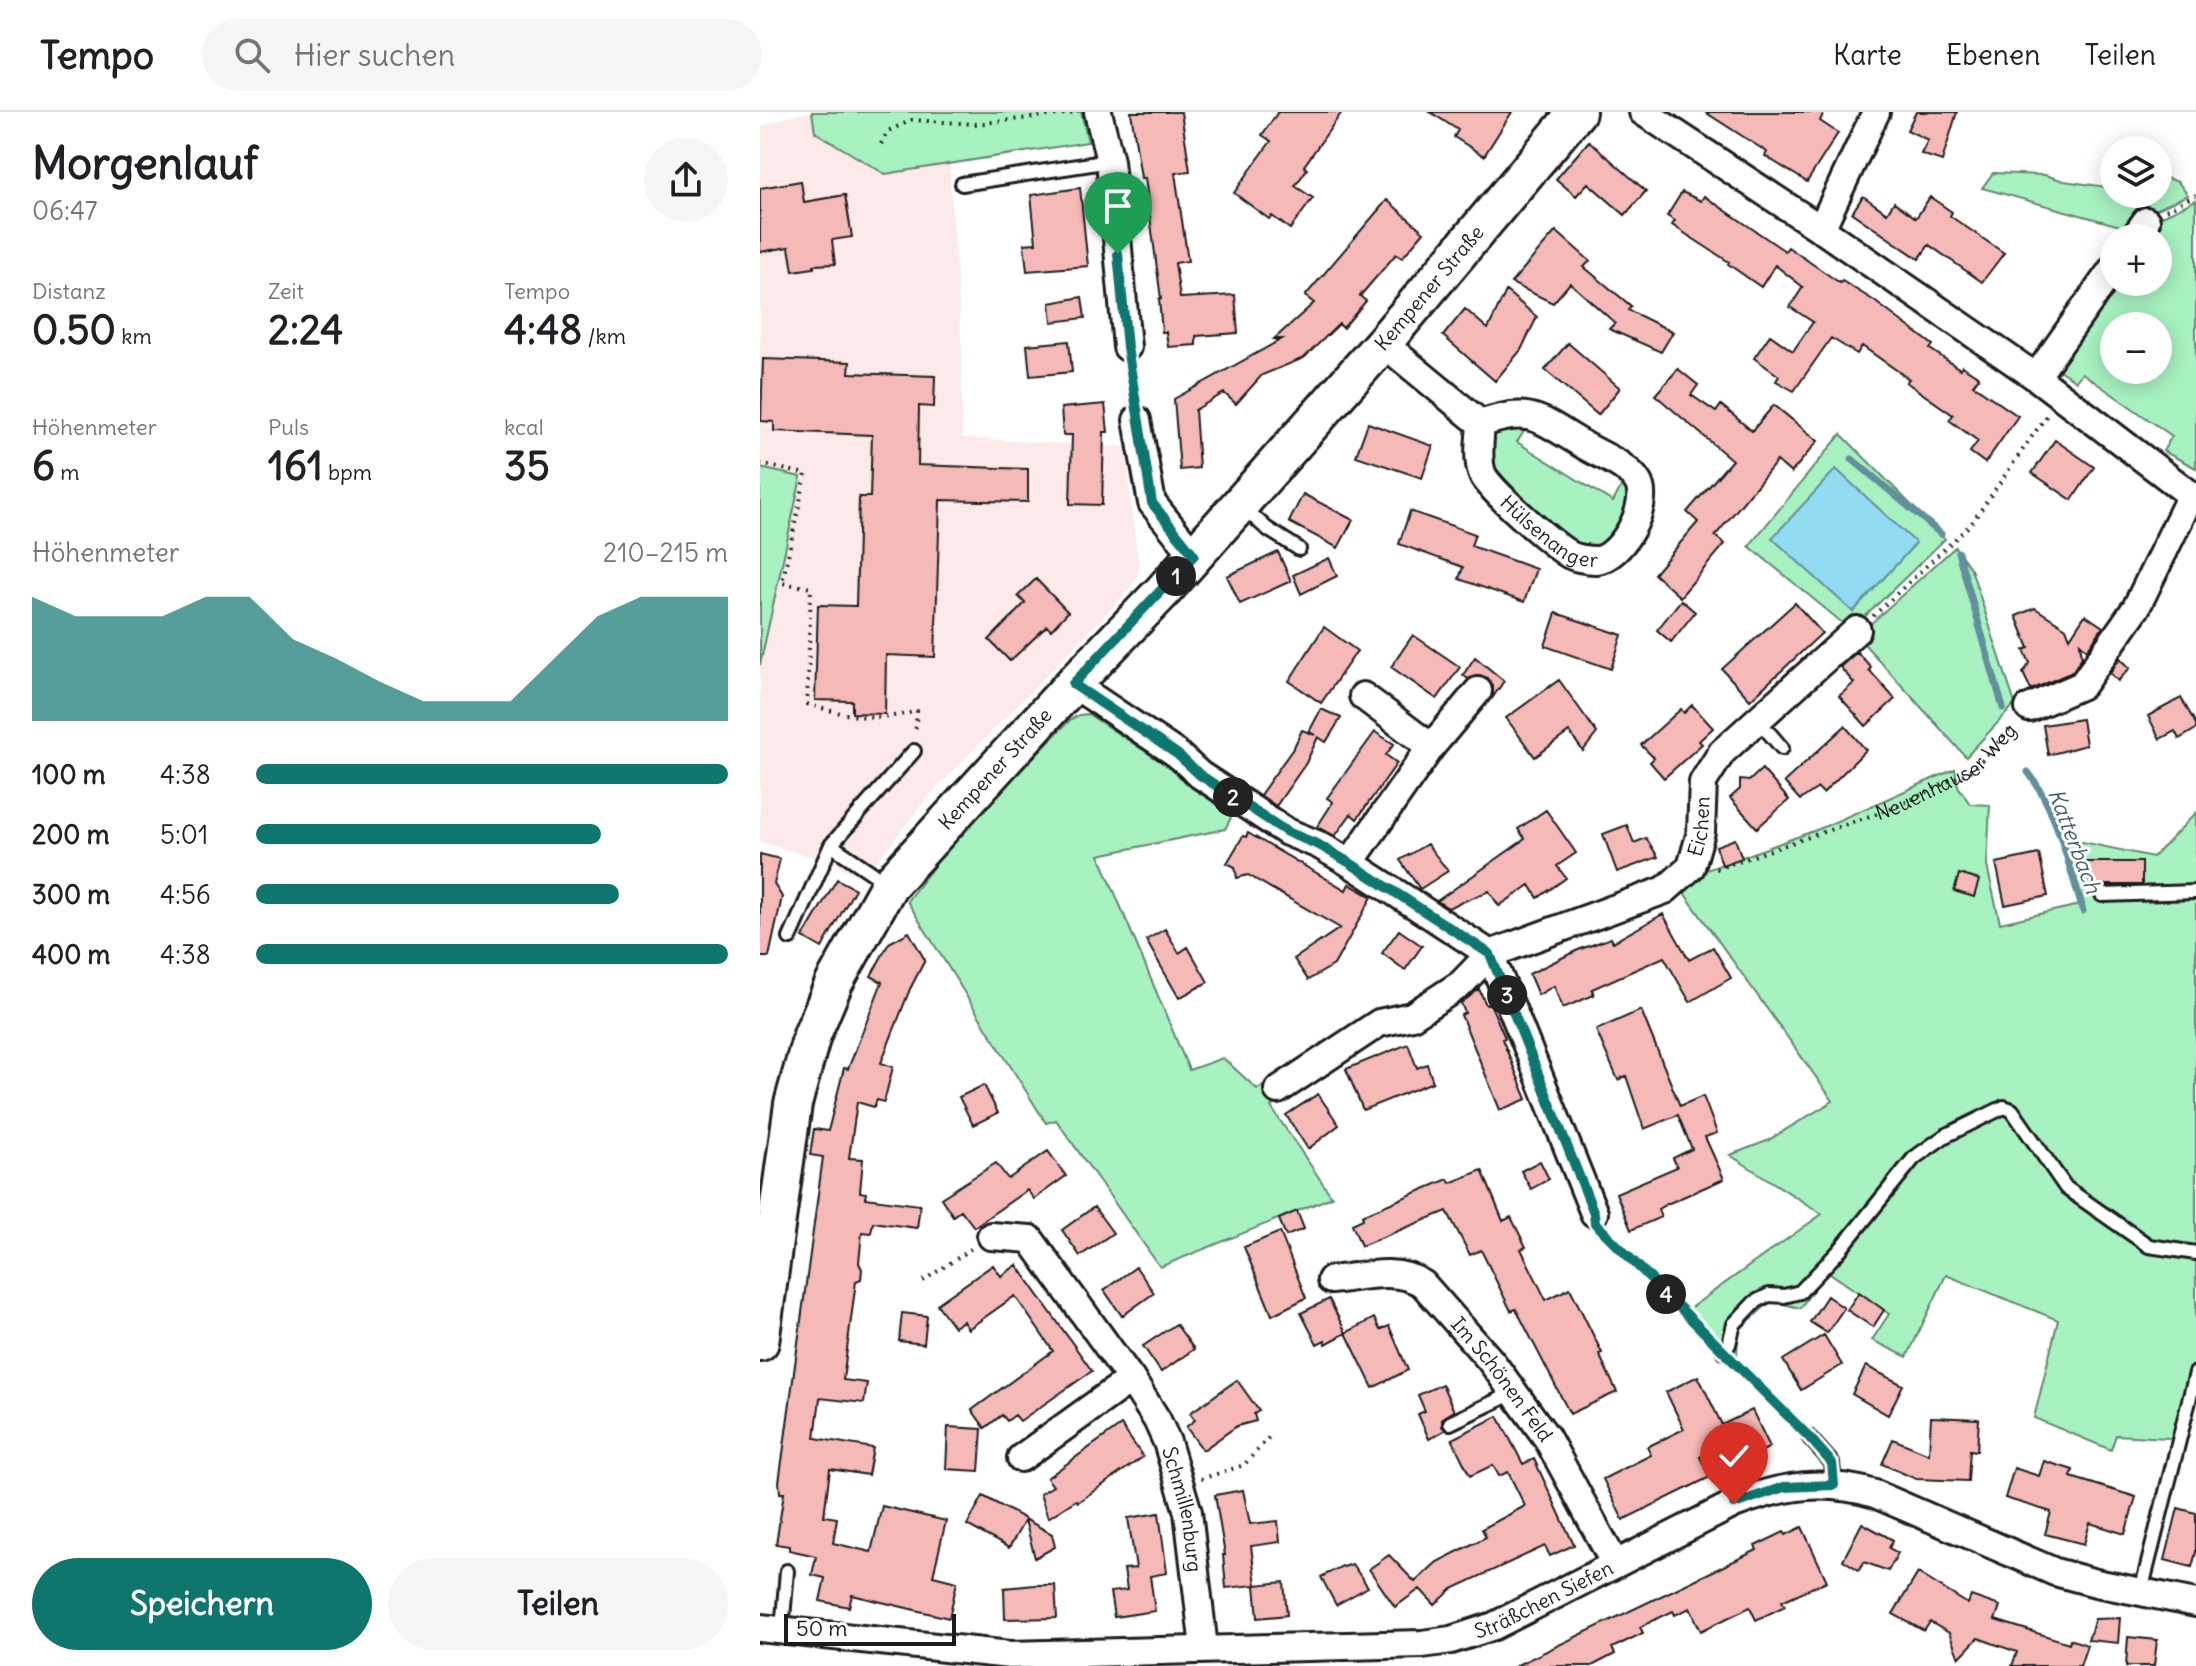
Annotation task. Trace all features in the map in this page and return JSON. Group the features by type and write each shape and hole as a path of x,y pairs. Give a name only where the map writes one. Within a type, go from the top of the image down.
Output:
{"main road":[{"name":"Kempener Straße","path":"760,1342 793,1104 812,1035 834,983 889,885 1240,504 1383,343 1577,112"}],"street":[{"path":"1098,112 1110,161 1127,347"},
{"name":"Neuenhauser Weg","path":"1643,112 1821,229 2036,377 2191,495 2136,608 2082,685 2029,708"},
{"path":"1821,229 1876,112"},
{"path":"2036,377 2100,287"},
{"path":"1383,343 1481,424"},
{"name":"Hülsenanger","path":"1507,414 1535,416 1624,469 1639,483 1642,501 1632,529 1614,553 1598,560 1569,556 1505,499 1482,474 1481,424 1507,414"},
{"path":"1137,420 1152,503 1194,555"},
{"name":"Eichen","path":"1278,1090 1379,1023 1412,1016 1461,984 1490,954 1665,890 1679,880 1691,867 1701,832 1703,782 1722,752 1857,630"},
{"path":"1073,684 1177,754 1200,775 1287,832 1319,845 1350,863 1490,954 1594,1213"},
{"path":"1350,863 1431,747 1478,691"},
{"path":"1363,696 1431,747"},
{"name":"Schmillenburg","path":"991,1236 1030,1239 1157,1420 1182,1485 1192,1540 1204,1648"},
{"name":"Im Schönen Feld","path":"1331,1280 1399,1273 1423,1284 1491,1361 1547,1438 1615,1564"},
{"path":"1021,1458 1131,1379"},
{"name":"Sträßchen Siefen","path":"771,1629 1010,1655 1422,1644 1451,1640 1494,1626 1708,1516 1762,1493 1809,1484 1834,1485 1875,1494 2055,1572 2196,1603"}],"lane":[{"path":"962,184 1110,161"},
{"path":"1240,504 1266,528 1299,549"},
{"path":"1758,720 1782,748"},
{"path":"790,938 831,845 914,751"},
{"path":"831,845 889,885"},
{"path":"2102,895 2196,892"},
{"path":"1724,1352 1734,1324 1755,1302 1769,1295 1784,1296 1800,1292 1839,1251 1914,1158 1945,1136 2004,1107 2012,1110 2066,1188 2149,1246 2196,1253"},
{"path":"2141,1591 2196,1373"},
{"path":"1450,1423 1513,1393"},
{"path":"1809,1437 1832,1463 1834,1485"},
{"path":"771,1629 787,1571"}],"path":[{"path":"881,144 888,131 912,120 975,124 1082,112"},
{"path":"2148,224 2196,195"},
{"path":"1127,347 1137,420"},
{"path":"1857,630 1971,524 2059,396"},
{"path":"760,464 806,474 782,583 811,588 807,704 848,716 892,718 917,711 915,735"},
{"name":"Neuenhauser Weg","path":"1679,880 1896,807 1974,769 2029,708"},
{"path":"1594,1213 1595,1223 1809,1437"},
{"path":"923,1281 991,1236"},
{"path":"1182,1485 1244,1465 1271,1435"}],"shaded area":[{"path":"812,112 815,132 884,174 949,164 962,350 962,438 1126,447 1139,565 1130,589 928,797 864,878 830,862 760,842 760,127"}],"green space":[{"path":"812,112 1081,112 1088,142 885,174 815,132"},
{"path":"1993,173 2045,175 2100,186 2100,208 2159,208 2139,217 2134,224 2113,224 1982,188"},
{"path":"2172,180 2178,182 2188,195 2172,202"},
{"path":"2196,200 2196,468 2163,451 2172,436 2082,373 2076,381 2054,367 2104,296 2172,296 2172,224 2154,224 2158,218"},
{"path":"1529,424 1517,442 1613,502 1624,481 1632,500 1613,541 1595,551 1575,546 1490,471 1488,435 1498,425"},
{"path":"1841,434 1945,539 1851,630 1749,546"},
{"path":"760,468 801,477 760,665"},
{"path":"1955,547 1971,569 2015,704 1966,757 1857,636"},
{"path":"1088,714 1235,810 1225,829 1099,855 1189,1070 1223,1058 1257,1089 1267,1083 1279,1101 1271,1107 1332,1197 1160,1267 1056,1120 1046,1123 907,901 1006,785 1070,720"},
{"path":"1955,769 1958,786 1970,804 1990,805 1987,866 2000,923 2084,904 2064,838 2153,857 2196,813 2196,1398 2185,1439 2116,1435 2111,1450 2034,1418 2058,1320 1946,1275 1907,1357 1872,1340 1889,1314 1827,1271 1800,1308 1771,1301 1738,1331 1737,1357 1689,1309 1822,1214 1730,1155 1767,1141 1833,1101 1682,890 1698,873 1819,829"}],"water":[{"path":"1836,469 1916,543 1853,612 1772,538"}],"building":[{"path":"1131,112 1181,112 1190,171 1175,173 1188,261 1175,263 1180,298 1235,295 1238,333 1196,336 1196,345 1168,347 1166,332 1162,332 1161,299 1145,178 1141,178"},
{"path":"1278,112 1342,112 1304,166 1307,169 1295,186 1313,198 1290,229 1272,216 1269,219 1234,193 1271,141 1262,135"},
{"path":"1430,112 1512,112 1484,156 1454,137 1458,130"},
{"path":"1705,112 1824,112 1820,121 1838,133 1807,182"},
{"path":"1916,112 1957,112 1942,161 1921,154 1928,140 1907,130"},
{"path":"1589,141 1646,191 1625,215 1588,183 1576,196 1556,179"},
{"path":"801,181 804,202 845,195 852,237 832,240 835,264 814,265 814,268 793,271 789,247 760,252 760,188"},
{"path":"1080,188 1088,266 1027,271 1024,244 1036,243 1031,195"},
{"path":"1682,192 1701,201 1704,196 1785,251 1788,247 1840,283 1842,281 1873,300 1933,345 1930,349 1960,369 1962,366 1979,377 1973,385 2018,416 1985,463 1970,452 1978,441 1949,420 1953,415 1862,346 1857,354 1831,338 1794,391 1776,381 1779,376 1754,358 1770,335 1793,351 1813,322 1790,307 1803,287 1775,265 1761,287 1672,225 1675,221 1667,216"},
{"path":"1863,196 1887,213 1894,202 1916,218 1930,197 1952,212 1950,216 2004,253 1982,282 1929,245 1919,259 1852,213"},
{"path":"1387,200 1424,232 1402,258 1396,254 1360,296 1366,301 1343,328 1339,324 1304,358 1262,375 1236,404 1224,393 1195,410 1199,468 1180,470 1174,399 1282,339 1274,339 1314,303 1305,296"},
{"path":"1556,231 1590,261 1584,267 1631,306 1628,310 1673,332 1661,352 1609,329 1615,323 1570,283 1553,303 1511,283"},
{"path":"1506,291 1537,317 1521,350 1495,381 1443,336 1465,309 1488,329"},
{"path":"1082,297 1085,318 1052,322 1050,303"},
{"path":"1069,341 1072,372 1030,376 1027,345"},
{"path":"1568,343 1620,388 1598,415 1545,370"},
{"path":"763,359 850,362 849,373 935,376 934,407 919,406 918,465 1028,469 1028,502 940,500 935,657 886,655 885,714 852,713 852,701 815,700 818,605 856,606 859,497 870,497 872,435 774,431 774,422 761,421"},
{"path":"1678,369 1698,385 1691,395 1716,412 1721,405 1752,431 1774,405 1818,441 1791,473 1777,461 1715,536 1725,544 1680,597 1654,574 1698,522 1687,512 1732,460 1655,395"},
{"path":"1105,404 1108,432 1104,432 1102,505 1070,504 1072,435 1063,435 1061,408"},
{"path":"1368,423 1433,446 1422,478 1356,456"},
{"path":"2055,440 2094,467 2072,500 2032,473"},
{"path":"1303,494 1353,520 1338,548 1289,522"},
{"path":"1410,511 1475,534 1471,546 1536,569 1524,602 1459,579 1463,567 1399,544"},
{"path":"1278,552 1291,581 1240,604 1227,576"},
{"path":"1329,558 1337,576 1301,594 1293,575"},
{"path":"1036,579 1068,612 1051,630 1047,626 1010,661 989,640 1025,603 1018,596"},
{"path":"1681,600 1695,612 1671,642 1657,630"},
{"path":"1795,603 1822,633 1750,700 1722,669"},
{"path":"2035,608 2066,628 2070,638 2085,615 2103,627 2087,650 2080,643 2082,657 2072,672 2031,690 2023,673 2030,663 2024,650 2029,648 2016,616"},
{"path":"1556,613 1622,635 1611,669 1545,646"},
{"path":"1324,627 1357,651 1321,703 1289,681"},
{"path":"1413,635 1460,667 1437,699 1391,667"},
{"path":"1857,652 1895,699 1866,726 1839,696 1854,683 1840,667"},
{"path":"1475,657 1504,681 1493,697 1493,686 1488,678 1480,675 1468,679 1463,675"},
{"path":"2120,658 2130,668 2118,681 2110,673"},
{"path":"1559,680 1597,733 1583,751 1569,732 1535,757 1506,718"},
{"path":"2181,698 2196,729 2179,739 2175,731 2160,739 2148,716"},
{"path":"1692,705 1713,728 1699,741 1702,744 1664,778 1650,762 1654,758 1641,745 1681,709 1684,713"},
{"path":"1321,709 1341,718 1326,742 1318,737 1306,763 1276,806 1260,795 1294,747 1302,730 1315,735 1309,732"},
{"path":"2082,719 2086,745 2048,755 2043,725"},
{"path":"1845,726 1866,750 1823,793 1818,788 1800,800 1784,782"},
{"path":"1375,732 1394,744 1386,755 1397,763 1357,819 1351,814 1335,836 1317,827 1333,802 1327,798"},
{"path":"1762,769 1789,800 1757,828 1730,798 1740,789 1740,780 1749,781"},
{"path":"1546,810 1576,853 1557,866 1566,878 1538,898 1530,885 1499,906 1489,891 1448,908 1437,901 1525,839 1518,829"},
{"path":"1627,825 1634,843 1646,838 1658,857 1617,872 1603,834"},
{"path":"1248,833 1346,890 1349,884 1372,897 1334,965 1308,980 1294,959 1340,928 1248,875 1237,878 1235,867 1227,863"},
{"path":"1735,839 1742,858 1722,865 1716,846"},
{"path":"1427,844 1448,871 1420,889 1400,860"},
{"path":"760,854 780,859 774,884 782,897 769,957 760,957"},
{"path":"2039,854 2048,896 2005,905 1996,863"},
{"path":"2086,862 2142,862 2142,885 2091,885"},
{"path":"1959,874 1979,880 1974,897 1954,891"},
{"path":"837,879 855,889 822,948 803,937"},
{"path":"1663,914 1689,960 1713,947 1731,978 1690,1002 1664,957 1592,989 1594,995 1563,1008 1554,986 1538,995 1529,974 1578,950 1611,938 1613,942"},
{"path":"1165,929 1179,953 1188,947 1208,982 1179,998 1146,940"},
{"path":"1399,930 1422,946 1405,970 1382,953"},
{"path":"909,932 925,960 910,989 881,1063 893,1067 884,1102 877,1100 874,1107 857,1102 849,1158 863,1159 860,1192 866,1193 865,1198 920,1205 917,1228 873,1222 871,1233 862,1232 861,1279 856,1281 843,1380 867,1383 864,1403 820,1398 815,1438 873,1448 868,1475 830,1469 824,1516 837,1518 833,1543 871,1552 882,1506 946,1521 933,1576 957,1582 949,1618 852,1595 849,1607 820,1601 825,1578 812,1575 816,1556 776,1544 784,1493 780,1493 779,1482 823,1157 810,1155 814,1129 828,1131 844,1068 848,1069 882,982 871,976 889,943"},
{"path":"1479,989 1486,1005 1490,1003 1527,1099 1500,1110 1461,1015 1465,1013 1461,1003"},
{"path":"1641,1010 1680,1106 1703,1096 1717,1133 1705,1137 1724,1179 1667,1204 1658,1209 1661,1217 1631,1230 1616,1193 1677,1167 1673,1158 1692,1149 1678,1115 1644,1129 1626,1076 1618,1080 1596,1030"},
{"path":"1408,1044 1417,1068 1427,1064 1433,1082 1363,1110 1346,1069"},
{"path":"984,1085 998,1113 973,1125 959,1097"},
{"path":"1318,1094 1339,1125 1308,1149 1286,1115"},
{"path":"1048,1151 1066,1176 1034,1199 1027,1190 974,1227 961,1210 953,1216 941,1198 996,1163 1008,1179"},
{"path":"1540,1161 1549,1179 1531,1189 1521,1171"},
{"path":"1482,1170 1503,1221 1511,1217 1526,1247 1521,1249 1546,1300 1570,1288 1617,1392 1570,1414 1516,1309 1511,1311 1481,1250 1470,1255 1447,1211 1361,1246 1352,1224 1363,1219 1362,1215 1448,1179 1450,1183"},
{"path":"1094,1207 1113,1233 1080,1256 1062,1230"},
{"path":"1297,1211 1304,1229 1286,1236 1279,1219"},
{"path":"1280,1232 1306,1298 1272,1315 1244,1247"},
{"path":"993,1265 1001,1276 1017,1265 1092,1371 1020,1421 1015,1415 1007,1421 1002,1415 985,1428 972,1410 1053,1351 1015,1296 968,1329 963,1321 954,1327 937,1304"},
{"path":"1136,1267 1154,1293 1122,1316 1104,1290"},
{"path":"1859,1292 1884,1310 1873,1327 1847,1310"},
{"path":"1827,1296 1844,1308 1827,1333 1810,1322"},
{"path":"1329,1299 1346,1333 1326,1344 1325,1340 1317,1344 1301,1313"},
{"path":"902,1313 927,1316 924,1344 899,1341"},
{"path":"1374,1318 1380,1330 1389,1326 1408,1370 1373,1388 1346,1333"},
{"path":"1176,1324 1194,1349 1161,1372 1143,1346"},
{"path":"1824,1335 1842,1365 1801,1390 1783,1360"},
{"path":"1866,1366 1903,1385 1888,1415 1852,1394"},
{"path":"1698,1376 1722,1425 1752,1410 1770,1447 1746,1460 1735,1439 1700,1457 1710,1477 1623,1520 1603,1479 1651,1455 1647,1447 1684,1429 1666,1392"},
{"path":"1237,1380 1259,1411 1254,1414 1256,1421 1237,1426 1203,1450 1186,1427 1195,1420 1190,1413"},
{"path":"1442,1384 1454,1411 1442,1419 1445,1430 1429,1439 1418,1414 1425,1411 1418,1395"},
{"path":"1498,1416 1523,1464 1534,1459 1574,1545 1550,1556 1545,1546 1452,1589 1435,1605 1420,1589 1395,1607 1369,1569 1389,1555 1415,1582 1437,1562 1486,1537 1482,1529 1525,1506 1508,1472 1499,1476 1493,1465 1470,1476 1452,1439"},
{"path":"1931,1417 1979,1419 1977,1451 1970,1450 1968,1481 1916,1479 1882,1464 1893,1439 1929,1454"},
{"path":"1121,1425 1143,1457 1078,1502 1076,1500 1048,1518 1040,1494 1053,1486 1047,1478"},
{"path":"948,1427 982,1429 979,1471 946,1469"},
{"path":"2044,1461 2073,1470 2071,1477 2136,1497 2125,1534 2090,1523 2084,1544 2045,1534 2051,1512 2005,1498 2014,1468 2039,1476"},
{"path":"1243,1490 1250,1524 1278,1521 1280,1542 1251,1546 1256,1585 1284,1582 1287,1615 1258,1618 1255,1585 1226,1588 1225,1555 1215,1495"},
{"path":"983,1496 1052,1534 1055,1547 1035,1558 1025,1520 1009,1548 967,1525"},
{"path":"2178,1508 2196,1513 2196,1552 2192,1567 2165,1560"},
{"path":"1159,1513 1167,1573 1150,1576 1155,1611 1114,1617 1110,1592 1127,1590 1124,1569 1136,1568 1128,1518"},
{"path":"1862,1523 1893,1540 1889,1548 1898,1553 1888,1571 1864,1562 1859,1570 1843,1560"},
{"path":"1802,1527 1827,1581 1782,1601 1785,1606 1756,1620 1750,1607 1701,1631 1690,1608 1675,1615 1673,1611 1640,1627 1643,1633 1612,1648 1615,1654 1592,1666 1515,1666 1757,1550 1755,1546"},
{"path":"1352,1564 1368,1587 1336,1605 1321,1577"},
{"path":"1918,1573 1968,1604 1971,1596 2000,1606 1995,1620 2069,1643 2070,1639 2087,1645 2080,1666 2012,1666 2017,1652 1978,1638 1959,1658 1949,1633 1930,1622 1924,1631 1893,1614"},
{"path":"1055,1585 1057,1618 1005,1619 1004,1588"},
{"path":"2120,1618 2118,1643 2088,1640 2095,1619"},
{"path":"2128,1637 2157,1640 2154,1666 2126,1666"}],"waterway":[{"name":"Katterbach","path":"1852,459 1941,534"},
{"name":"Katterbach","path":"1958,552 2003,708"},
{"name":"Katterbach","path":"2028,772 2047,803 2083,911"}],"route":[{"path":"1118,254 1127,347 1152,503 1194,555 1073,684 1177,754 1200,775 1287,832 1319,845 1350,863 1490,954 1567,1142 1595,1223 1832,1463 1834,1485 1784,1487 1734,1504"}]}
